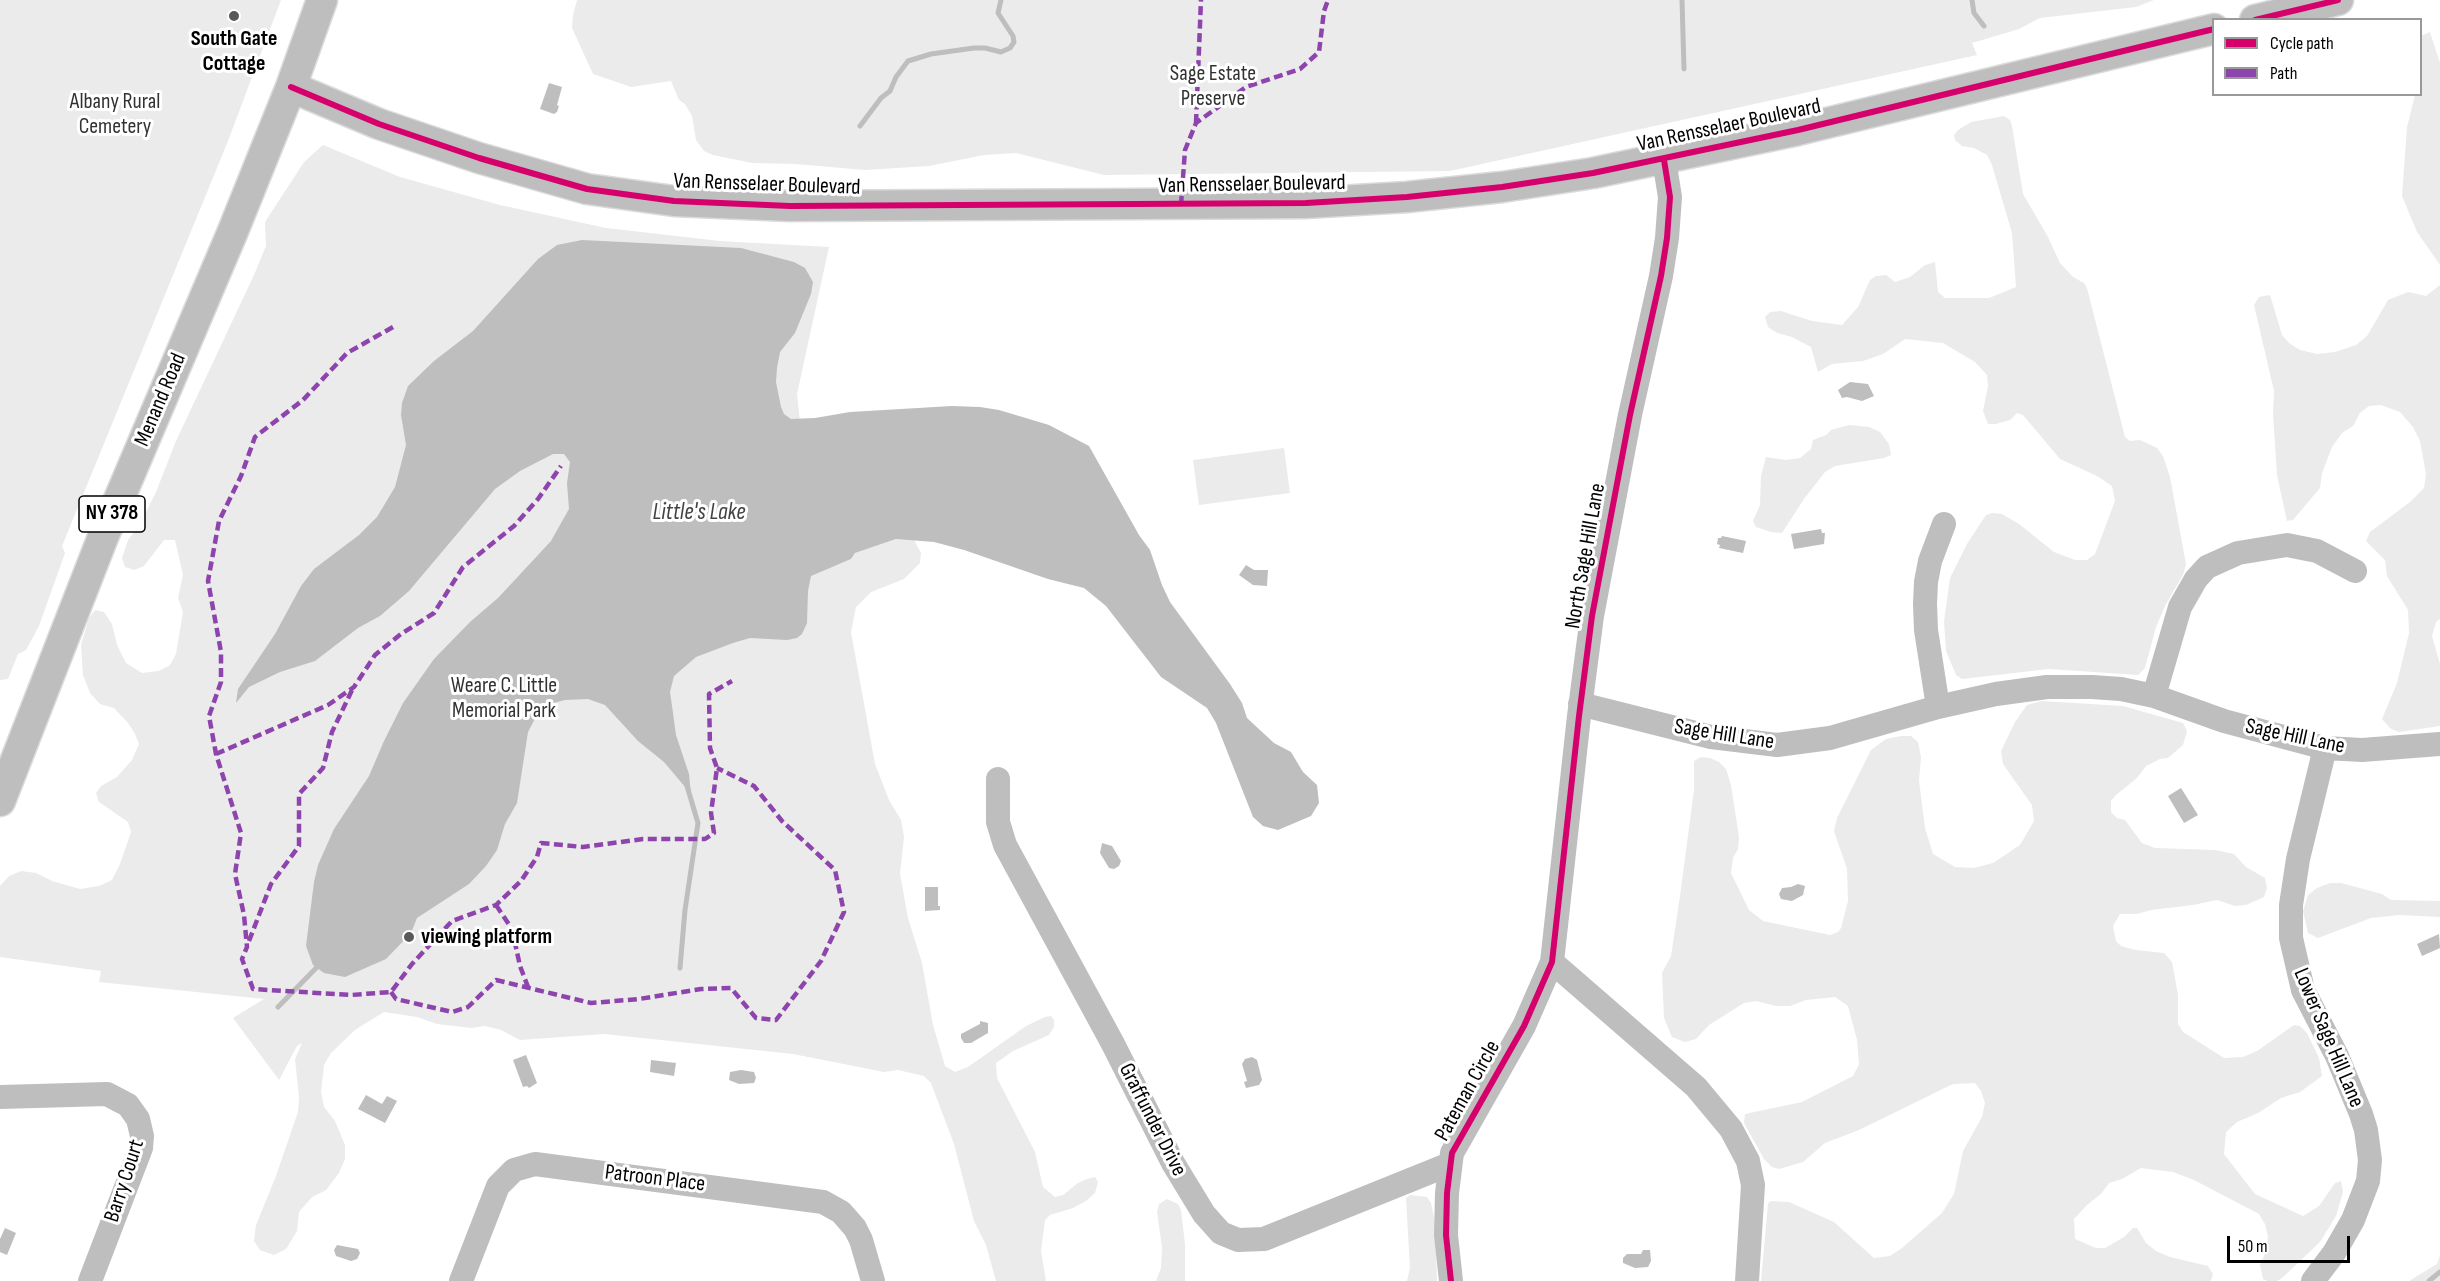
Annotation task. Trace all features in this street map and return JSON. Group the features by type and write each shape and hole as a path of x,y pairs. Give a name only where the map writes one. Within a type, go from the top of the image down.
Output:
{"main road":[{"name":"Menand Road","path":"0,801 103,537 233,231 291,87 322,0"},
{"path":"2260,18 2308,3 2338,0"},
{"name":"Van Rensselaer Boulevard","path":"291,87 445,148 549,178 621,195 701,203 790,206 1181,205 1357,201 1502,187 1664,160 1798,130 2212,29"}],"street":[{"name":"North Sage Hill Lane","path":"1552,962 1580,704 1592,616 1630,415 1663,266 1670,203 1664,160"},
{"path":"1938,707 1924,604 1930,561 1944,524"},
{"path":"2154,696 2180,607 2196,579 2207,567 2238,553 2287,545 2317,551 2355,572"},
{"name":"Sage Hill Lane","path":"1580,704 1711,737 1777,745 1838,736 1938,707 1996,694 2047,687 2108,688 2154,696 2251,729 2325,748 2362,750 2440,744"},
{"name":"Lower Sage Hill Lane","path":"2313,1281 2345,1236 2353,1220 2368,1180 2370,1160 2366,1130 2358,1106 2337,1056 2303,990 2291,938 2291,905 2298,859 2325,748"},
{"name":"Graffunder Drive","path":"998,779 998,822 1005,845 1113,1044 1173,1163 1204,1214 1221,1233 1238,1240 1264,1239 1450,1164"},
{"path":"1552,962 1696,1087 1731,1129 1748,1161 1753,1185 1747,1281"},
{"name":"Pateman Circle","path":"1451,1281 1446,1235 1450,1164 1457,1143 1524,1026 1552,962"},
{"name":"Barry Court","path":"0,1096 107,1094 128,1105 138,1119 142,1136 141,1148 90,1281"},
{"name":"Patroon Place","path":"461,1281 498,1186 514,1170 535,1164 823,1202 841,1212 855,1228 861,1240 873,1281"}],"green space":[{"name":"Albany Rural Cemetery","path":"0,0 281,0 228,141 62,546 65,553 39,626 26,650 18,654 8,679 0,680"},
{"name":"Sage Estate Preserve","path":"577,0 2154,0 2136,7 2040,18 2019,29 1972,43 1977,55 1450,171 1104,175 1016,153 984,155 929,166 865,170 752,163 713,155 704,151 696,140 692,116 685,104 679,100 671,81 631,87 593,74 572,28"},
{"path":"2430,32 2440,63 2440,265 2417,232 2402,196 2407,127 2415,96 2422,96 2422,36"},
{"path":"2004,116 2010,120 2012,126 2023,194 2060,263 2087,288 2125,437 2130,441 2140,440 2157,448 2163,456 2170,477 2186,564 2183,575 2156,627 2145,668 2138,675 2049,669 1962,679 1956,675 1946,651 1944,621 1950,578 1967,544 1986,515 2002,514 2019,524 2054,552 2075,560 2087,560 2095,554 2115,501 2112,486 2097,476 2060,459 2023,415 2017,413 2010,420 1988,424 1983,411 1988,386 1987,375 1975,362 1943,343 1905,339 1883,354 1863,361 1832,364 1818,372 1811,347 1792,337 1777,333 1768,327 1765,317 1770,312 1781,311 1812,321 1842,325 1858,307 1870,280 1876,276 1886,275 1895,282 1910,277 1925,265 1935,262 1938,292 1945,298 1989,298 2016,287 2012,233 1992,165 1987,155 1974,148 1962,146 1955,140 1954,135 1971,122"},
{"name":"Weare C. Little Memorial Park","path":"323,145 400,177 500,205 606,228 720,241 829,247 797,394 816,573 851,559 855,553 896,539 914,540 921,553 920,563 904,579 871,592 856,607 851,632 875,764 889,800 901,820 904,837 900,874 908,918 922,963 933,1025 945,1066 955,1072 968,1067 1026,1026 1045,1017 1051,1016 1054,1020 1054,1027 1049,1035 1013,1051 996,1063 997,1078 1035,1152 1043,1187 1055,1197 1063,1195 1087,1179 1095,1177 1098,1182 1095,1193 1086,1201 1073,1208 1050,1215 1045,1220 1041,1251 1046,1281 996,1281 986,1245 974,1221 954,1144 931,1083 924,1076 898,1070 884,1072 793,1054 604,1034 520,1040 501,1030 485,1026 471,1028 437,1024 417,1017 384,1012 355,1030 331,1053 324,1065 321,1092 324,1107 335,1121 345,1145 345,1159 339,1173 326,1190 312,1197 299,1212 297,1231 286,1249 274,1255 260,1250 254,1241 256,1225 298,1112 299,1097 295,1059 302,1043 297,1046 279,1080 233,1018 264,999 99,982 101,971 0,957 0,886 9,876 21,871 36,873 52,881 80,889 99,886 112,880 120,864 131,832 128,822 99,802 96,793 101,786 117,777 132,760 139,744 128,723 114,708 100,704 90,693 83,675 81,645 89,618 95,610 104,612 112,624 117,645 126,663 142,673 159,671 170,665 176,654 183,612 178,598 183,575 175,540 164,540 144,566 134,570 125,567 122,558 128,540 139,526 156,492 176,441 254,275 266,246 265,222 304,162"},
{"path":"2440,285 2440,619 2436,622 2432,636 2440,664 2440,726 2399,732 2391,729 2382,719 2397,683 2409,633 2408,610 2387,576 2385,560 2366,541 2370,532 2410,502 2424,488 2426,474 2420,441 2413,427 2400,412 2381,405 2369,406 2360,413 2353,426 2342,433 2332,447 2322,473 2320,488 2293,520 2287,521 2277,475 2273,414 2274,391 2254,305 2259,297 2270,295 2282,335 2300,350 2317,354 2335,352 2356,345 2367,336 2388,300 2408,292 2426,296"},
{"path":"1849,425 1869,427 1880,432 1889,444 1891,455 1835,466 1825,472 1782,533 1756,527 1753,521 1760,505 1761,476 1766,457 1786,460 1800,458 1811,449 1813,440 1826,435 1831,430"},
{"path":"1284,448 1290,493 1199,505 1193,460"},
{"path":"2042,701 2123,706 2183,723 2187,731 2183,745 2168,758 2146,766 2137,778 2111,801 2111,812 2117,818 2125,820 2142,843 2155,848 2215,850 2234,854 2246,867 2265,878 2267,888 2264,897 2246,905 2235,906 2217,900 2137,914 2120,914 2113,926 2116,941 2121,946 2135,950 2164,953 2172,962 2178,995 2178,1024 2183,1032 2224,1058 2243,1057 2257,1051 2294,1025 2300,1026 2307,1033 2319,1058 2322,1076 2300,1092 2281,1098 2258,1113 2237,1122 2226,1132 2224,1154 2255,1194 2303,1216 2319,1206 2335,1183 2341,1181 2343,1192 2336,1216 2320,1242 2282,1278 2277,1281 2267,1281 2263,1279 2260,1265 2266,1251 2268,1236 2259,1214 2194,1180 2173,1172 2141,1168 2122,1179 2109,1183 2101,1194 2087,1205 2074,1219 2075,1239 2096,1248 2105,1248 2124,1237 2133,1228 2137,1228 2146,1243 2156,1251 2170,1257 2208,1266 2213,1274 2211,1281 1761,1281 1768,1203 1771,1201 1789,1202 1834,1222 1874,1258 1890,1256 1902,1248 1942,1213 1954,1194 1963,1151 1982,1117 1985,1103 1975,1083 1953,1084 1859,1130 1825,1143 1803,1162 1779,1169 1772,1167 1764,1159 1744,1123 1745,1114 1802,1102 1853,1076 1859,1064 1857,1040 1848,1006 1835,997 1806,1000 1790,1006 1776,1006 1756,1001 1744,1003 1709,1025 1696,1039 1685,1042 1672,1037 1664,1018 1662,973 1671,956 1694,790 1694,761 1701,757 1710,758 1719,762 1726,769 1731,785 1739,837 1731,873 1749,910 1763,921 1830,935 1841,928 1848,901 1847,869 1834,831 1837,818 1871,750 1886,739 1901,736 1911,736 1918,742 1921,757 1919,781 1925,828 1933,854 1955,867 1974,868 1993,863 2020,845 2034,821 2032,805 2003,764 2001,751 2015,722 2027,705"},
{"path":"2330,883 2341,883 2382,894 2391,900 2440,901 2440,917 2399,915 2371,918 2318,938 2308,933 2303,911 2308,895 2317,888"},
{"path":"1410,1195 1427,1197 1431,1203 1435,1222 1437,1281 1407,1281 1410,1268 1406,1198"},
{"path":"1167,1199 1178,1204 1181,1210 1185,1244 1185,1281 1156,1281 1161,1268 1162,1247 1157,1212 1159,1204"},
{"path":"2440,1255 2440,1281 2409,1281 2437,1264"}],"water":[{"path":"549,83 562,87 557,105 559,106 554,114 540,109"},
{"name":"Little's Lake","path":"582,240 741,248 794,262 805,268 813,282 811,294 795,333 780,352 777,368 776,382 781,407 784,414 791,419 815,418 850,412 952,406 980,407 999,410 1049,425 1089,446 1139,535 1150,550 1170,602 1230,684 1242,703 1247,718 1274,743 1291,752 1303,772 1317,785 1319,803 1311,816 1278,830 1263,826 1253,817 1216,723 1207,708 1161,677 1106,606 1084,588 1048,579 934,542 896,539 855,553 851,559 811,576 807,623 802,634 797,638 787,640 750,638 733,643 696,657 674,676 670,692 676,735 689,774 691,794 664,762 638,741 605,705 588,699 565,700 550,704 539,711 528,732 517,803 505,824 497,850 486,866 469,884 417,918 411,933 386,959 345,977 324,973 313,965 306,946 314,882 318,865 334,829 369,776 403,703 434,659 470,622 498,598 551,541 569,509 567,483 570,462 564,454 553,454 520,471 495,489 409,591 380,616 358,628 315,661 280,672 249,687 236,703 238,689 275,634 301,586 314,569 359,535 377,517 395,487 406,445 401,415 402,403 408,386 434,361 473,331 538,259 557,245"},
{"path":"1850,382 1868,384 1874,396 1862,401 1842,398 1838,390"},
{"path":"1821,529 1822,533 1825,533 1824,544 1794,549 1791,534"},
{"path":"1722,536 1746,541 1743,553 1719,548 1718,538"},
{"path":"1246,565 1254,570 1268,570 1267,586 1253,585 1239,575"},
{"path":"2181,788 2198,815 2184,823 2168,796"},
{"path":"1102,843 1112,846 1121,861 1114,869 1109,868 1100,853"},
{"path":"1798,884 1805,886 1803,895 1792,901 1781,899 1779,894 1782,888"},
{"path":"925,887 938,887 940,910 925,911"},
{"path":"2439,934 2440,948 2422,956 2417,944"},
{"path":"980,1021 988,1023 988,1033 971,1043 964,1043 961,1034 980,1024"},
{"path":"526,1055 537,1083 529,1088 523,1087 513,1060"},
{"path":"1252,1057 1257,1060 1262,1080 1259,1085 1246,1088 1244,1082 1247,1081 1242,1064 1245,1059"},
{"path":"651,1060 676,1063 674,1076 650,1072"},
{"path":"741,1070 754,1072 756,1078 754,1083 739,1084 729,1080 730,1072"},
{"path":"366,1095 382,1104 387,1096 397,1101 385,1123 358,1109"},
{"path":"5,1228 16,1233 7,1255 0,1252 0,1239"},
{"path":"337,1245 358,1249 360,1253 357,1259 351,1261 336,1256 334,1250"},
{"path":"1643,1250 1650,1250 1651,1261 1648,1267 1635,1268 1623,1263 1623,1258 1627,1254 1641,1254"}],"waterway":[{"path":"860,126 881,98 890,91 896,77 908,61 931,54 974,48 1001,52 1010,48 1014,42 1013,36 998,13 1001,0"},
{"path":"1682,0 1684,69"},
{"path":"1972,0 1974,13 1984,26"},
{"path":"680,968 685,910 698,823 687,786"},
{"path":"278,1007 321,963"},
{"path":"2429,1281 2440,1272"}],"marked path":[{"path":"1196,123 1201,0"},
{"path":"1181,205 1185,150 1196,123 1246,87 1300,69 1319,52 1324,11 1328,0"},
{"path":"393,327 347,353 303,400 255,437 241,476 219,521 208,581 221,652 221,682 209,716 216,754 241,833 235,874 244,915 247,947 242,959 253,989 351,995 391,992 412,964 452,921 496,905 521,881 537,857 541,843 583,847 643,839 705,839 714,833 711,813 717,768 710,748 709,694 732,681"},
{"path":"216,754 328,705 354,687 375,655 401,634 434,613 463,567 514,526 538,499 561,466"},
{"path":"249,941 271,884 299,846 299,794 323,768 332,732 353,688"},
{"path":"391,992 396,999 452,1012 468,1007 496,980 591,1003 639,999 701,989 731,988 756,1018 776,1020 821,961 844,912 835,870 782,821 754,786 717,768"},
{"path":"496,905 512,929 520,966 528,987"}],"cycle path":[{"path":"2263,18 2338,0"},
{"path":"291,87 379,124 479,158 587,189 674,201 790,206 1306,203 1407,197 1502,187 1593,173 1798,130 2212,29"},
{"path":"1451,1281 1446,1235 1447,1193 1452,1153 1524,1026 1552,962 1592,616 1630,415 1661,276 1667,238 1670,197 1664,160"}],"place":[{"name":"South Gate Cottage","path":"234,16"},
{"name":"viewing platform","path":"409,937"}]}
